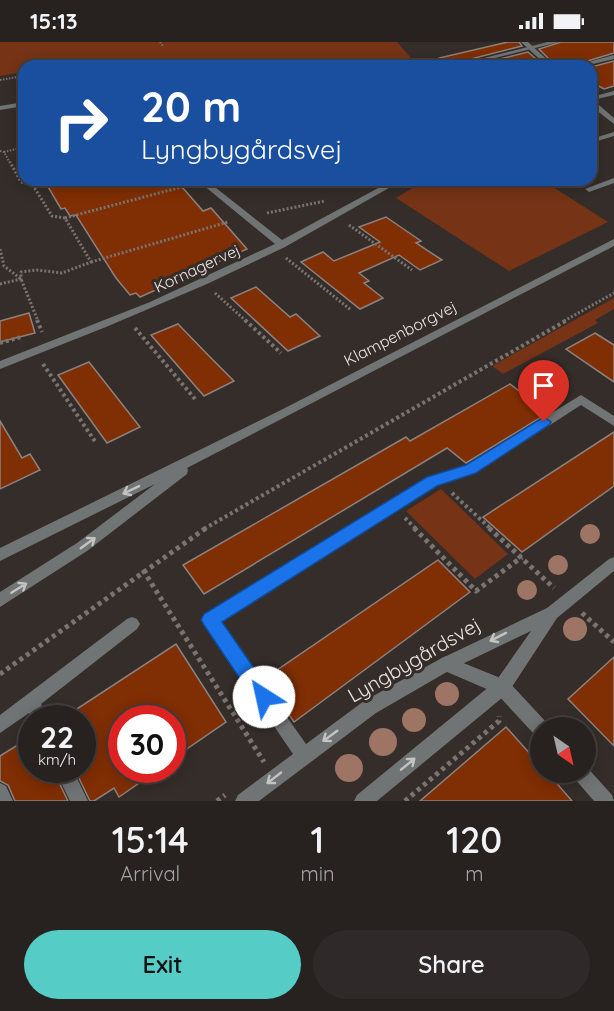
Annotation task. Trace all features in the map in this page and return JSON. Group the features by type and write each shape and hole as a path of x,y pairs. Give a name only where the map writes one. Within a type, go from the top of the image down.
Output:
{"street":[{"path":"524,42 544,60"},
{"path":"479,60 556,42"},
{"path":"597,61 614,57"},
{"path":"597,99 614,93"},
{"path":"0,108 18,105"},
{"path":"597,106 614,122"},
{"path":"597,140 612,136"},
{"path":"589,189 614,180"},
{"path":"208,186 247,217 278,247"},
{"name":"Kornagervej","path":"0,365 125,317 204,282 278,247 389,186"},
{"name":"Klampenborgvej","path":"0,555 202,455 614,242"},
{"path":"304,755 210,620 392,506 438,480 471,469 581,399 614,422"},
{"name":"Klampenborgvej","path":"0,600 82,547 202,455"},
{"name":"Lyngbygårdsvej","path":"244,801 370,707 446,664 552,613 614,563"},
{"name":"Lyngbygårdsvej","path":"363,801 502,687 552,613"},
{"path":"0,725 132,624"},
{"path":"446,664 502,687 530,717"},
{"path":"31,701 33,705"},
{"path":"70,783 79,801"},
{"path":"590,783 606,801"},
{"path":"0,792 4,801"}],"path":[{"path":"160,42 163,46"},
{"path":"0,80 18,77"},
{"path":"18,148 2,151 18,177"},
{"path":"33,186 52,216 65,218 183,186"},
{"path":"48,347 21,279 21,272 26,270 62,273 91,262 247,217 344,197 360,203"},
{"path":"336,216 412,270"},
{"path":"65,218 91,262"},
{"path":"278,247 351,310"},
{"path":"0,249 4,266 21,279"},
{"path":"0,284 21,279"},
{"path":"204,282 280,353"},
{"path":"0,674 143,570 295,473 614,292"},
{"path":"35,315 44,313"},
{"path":"125,317 195,399"},
{"path":"34,352 96,443"},
{"path":"438,480 614,642"},
{"path":"392,506 476,591 522,558"},
{"path":"143,570 274,778"}],"shaded area":[{"path":"0,42 397,42 413,60 18,60 18,73 0,76"},
{"path":"416,186 551,186 608,222 509,271 396,198"},
{"path":"614,298 614,309 595,320 598,323 503,374 492,366"},
{"path":"441,489 508,554 475,579 406,511"}],"building":[{"path":"508,42 519,42 522,46 467,60 439,60 439,58"},
{"path":"561,42 614,42 614,53 591,60 550,60 539,49"},
{"path":"528,52 537,60 496,60"},
{"path":"614,61 614,86 604,89 597,85 597,65"},
{"path":"48,186 181,186 203,211 211,208 247,249 140,297 136,293 130,295 116,278 76,215 70,216 65,208 61,209"},
{"path":"386,217 421,241 416,243 442,260 420,270 399,255 359,273 369,281 364,283 383,298 360,309 301,262 323,252 334,261 380,242 359,227"},
{"path":"256,287 290,317 296,314 320,336 288,351 231,298"},
{"path":"29,313 35,333 0,342 0,321"},
{"path":"178,324 234,381 204,396 151,335"},
{"path":"595,333 614,345 614,382 566,349"},
{"path":"89,362 140,427 107,443 58,375"},
{"path":"510,384 548,413 466,463 447,448 204,594 183,565 406,437 410,441"},
{"path":"0,421 22,458 30,454 40,470 0,489"},
{"path":"614,432 614,486 522,552 483,517"},
{"path":"438,560 470,592 294,722 264,679"},
{"path":"176,644 226,722 186,749 186,705 108,705 108,783 139,783 119,797 114,788 94,801 90,801 81,783 96,783 96,705 83,705"},
{"path":"614,657 614,746 596,728 596,717 586,717 568,699"},
{"path":"506,727 530,754 530,783 556,783 572,801 420,801"},
{"path":"18,745 18,783 59,783 68,801 15,801 8,785 0,781 0,756"}],"route":[{"path":"264,697 210,620 432,482 471,469 544,422"}]}
